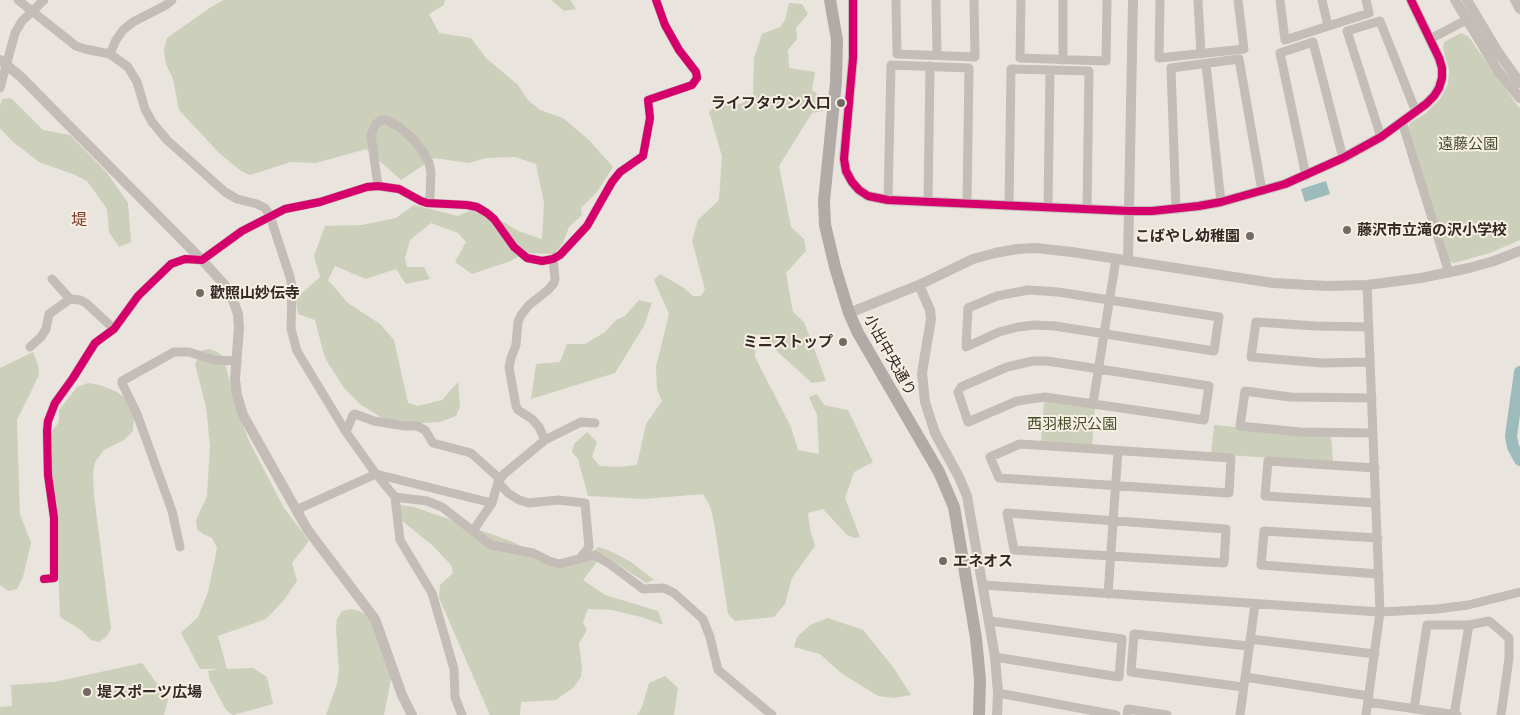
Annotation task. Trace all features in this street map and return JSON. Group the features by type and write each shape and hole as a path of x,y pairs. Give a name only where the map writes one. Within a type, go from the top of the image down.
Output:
{"main road":[{"name":"小出中央通り","path":"830,0 837,40 836,82 824,202 825,225 835,268 858,333 939,472 954,507 977,648 980,680 979,715"}],"street":[{"path":"18,0 76,46 110,54 128,67 134,74 145,109 152,122 167,140 225,192 237,199 265,208 270,216 290,277 292,287 291,329 297,351 346,432 395,497 400,540 432,593 454,668 455,697 462,715"},
{"path":"0,88 4,63 15,34 22,21 34,12 44,0"},
{"path":"110,54 120,35 133,22 172,0"},
{"path":"44,579 54,578 54,518 48,475 48,421 59,395 73,378 95,342 114,329 138,296 171,264 185,259 202,260 242,231 294,206 320,202 368,187 378,186 399,189 427,203 477,207 494,219 514,247 527,258 542,261 553,259 560,255 587,226 612,182 620,172 643,156 650,124 648,100 692,85 697,78 696,72 679,50 665,25 656,0"},
{"path":"853,0 853,58 844,159 846,171 859,190 868,196 888,200 1129,211 1176,209 1221,202 1306,176 1344,158 1381,137 1416,112 1434,96 1442,78 1439,58 1411,0"},
{"path":"896,0 897,54 975,57 974,0"},
{"path":"936,0 937,55"},
{"path":"1021,0 1020,58 1106,62 1107,0"},
{"path":"1063,0 1063,60"},
{"path":"1128,261 1133,0"},
{"path":"1160,0 1159,58 1244,49 1238,0"},
{"path":"1198,0 1201,54"},
{"path":"1280,0 1285,40 1370,13 1366,0"},
{"path":"1322,0 1328,26"},
{"path":"1455,0 1498,52 1520,83"},
{"path":"1466,0 1470,17 1498,71 1520,98"},
{"path":"1515,0 1520,10"},
{"path":"1430,39 1470,17"},
{"path":"1381,137 1347,31 1380,21 1416,112"},
{"path":"1306,176 1280,53 1313,42 1344,158"},
{"path":"1176,209 1171,68 1239,60 1262,191"},
{"path":"4,63 223,283 234,302 238,314 236,379 237,395 243,415 307,530 375,619 402,695 412,715"},
{"path":"888,200 891,64 969,68 967,203"},
{"path":"1206,64 1221,202"},
{"path":"928,202 930,66"},
{"path":"1009,205 1011,69 1089,71 1087,209"},
{"path":"1048,207 1050,70"},
{"path":"378,186 371,135 376,124 381,120 386,120 399,127 412,138 422,150 429,163 431,172 430,197 427,203"},
{"path":"1402,122 1449,273"},
{"path":"849,312 919,285 973,259 1017,249 1036,248 1273,283 1327,286 1367,285 1449,273 1494,261 1520,250"},
{"path":"545,440 532,419 518,410 516,406 509,368 516,345 518,322 521,315 529,305 554,283 553,259"},
{"path":"1093,403 1116,259"},
{"path":"52,279 70,299"},
{"path":"919,285 930,310 931,319 922,372 925,402 935,433 960,476 967,496 995,657 998,693 997,715"},
{"path":"1366,715 1380,612 1367,285"},
{"path":"1028,290 1058,292 1219,316 1214,351 1104,334 1034,324 999,332 966,347 968,308 997,296 1028,290"},
{"path":"30,347 41,337 46,329 49,314 70,299 86,303 114,329"},
{"path":"1369,327 1256,322 1251,357 1322,363 1370,362"},
{"path":"180,547 172,511 137,414 122,381 174,352 189,352 214,360 236,361"},
{"path":"1033,361 1047,361 1099,369 1209,386 1204,420 1060,398 1031,398 1017,401 968,422 958,392 960,387 1007,367 1033,361"},
{"path":"1372,398 1309,398 1245,391 1240,426 1300,432 1373,433"},
{"path":"346,432 353,415 356,414 374,421 417,426 425,430 433,443 471,453 499,481 508,493 519,500 529,503 558,500 585,503 589,547 581,557"},
{"path":"473,531 492,503 499,481 518,461 545,440 581,422 595,423"},
{"path":"1020,444 1118,451 1231,458 1229,494 999,478 990,457 1020,444"},
{"path":"1108,594 1118,451"},
{"path":"1375,468 1268,460 1265,496 1376,503"},
{"path":"296,510 376,474 492,503"},
{"path":"395,497 427,501 442,507 492,545 533,554 559,564 594,554 643,589 664,588 674,593 703,619 710,637 718,670 772,715"},
{"path":"1007,513 1226,528 1224,563 1111,556 1014,550 1007,513"},
{"path":"1378,538 1264,531 1261,565 1379,574"},
{"path":"983,585 1380,612 1468,605 1520,592"},
{"path":"1240,715 1255,604"},
{"path":"990,621 1122,639 1119,677 995,657"},
{"path":"1414,709 1427,625 1469,625 1489,621 1509,638 1509,658 1501,715"},
{"path":"1245,677 1368,699 1399,711 1414,709 1456,715 1469,625"},
{"path":"1243,687 1131,672 1134,634 1250,642 1375,654"},
{"path":"1509,658 1520,660"},
{"path":"998,693 1116,715"},
{"path":"1127,715 1128,709 1167,715"}],"green space":[{"path":"224,0 445,0 444,5 429,14 439,33 471,38 486,58 518,85 527,99 540,110 563,118 589,140 613,167 597,192 581,208 582,215 569,227 563,243 554,254 526,253 508,262 472,274 455,262 466,242 458,233 431,223 410,240 405,258 407,267 424,267 430,279 406,284 396,269 366,279 335,266 328,280 348,303 380,324 394,340 408,403 418,406 442,400 458,382 460,407 456,416 440,422 394,425 361,405 344,388 325,358 315,320 298,314 296,301 320,277 314,256 325,226 362,225 396,218 414,205 458,216 472,210 491,214 518,231 542,239 544,203 536,164 515,157 486,158 469,163 434,158 401,180 366,149 316,163 291,162 250,175 241,171 220,154 179,110 173,79 166,64 164,50 167,38"},
{"path":"551,0 570,0 576,9 564,11"},
{"path":"789,3 802,4 808,14 796,28 797,39 788,50 789,68 815,72 812,90 821,97 823,111 812,113 779,166 791,227 804,239 806,251 786,273 793,312 804,322 826,381 812,383 757,333 755,357 791,427 798,450 819,454 817,415 809,397 817,394 824,405 848,410 873,462 854,472 845,498 860,537 854,538 847,535 823,509 808,513 815,546 792,578 785,604 774,617 735,621 728,614 714,522 710,506 703,494 644,499 588,496 578,459 572,452 574,444 587,432 597,442 592,457 600,466 637,465 646,424 662,401 657,390 656,367 669,314 654,280 660,274 684,288 693,296 701,296 705,289 692,241 698,220 719,200 722,156 709,112 718,102 741,104 753,97 754,58 762,34 780,27 785,20"},
{"name":"遠藤公園","path":"1461,33 1468,36 1520,109 1520,240 1490,253 1454,263 1449,261 1408,128 1410,123 1425,114 1440,99 1448,84 1449,70 1443,48 1444,42"},
{"path":"11,98 43,130 70,135 108,174 128,203 131,242 119,247 109,232 107,209 87,181 39,162 12,141 0,128 0,105 2,99"},
{"path":"639,300 652,303 644,326 615,373 531,399 536,364 560,362 567,344 585,344 605,332 616,320 625,316"},
{"path":"210,349 219,353 224,359 237,410 249,441 284,508 309,541 292,563 297,581 284,600 266,619 218,636 227,669 253,668 267,677 273,704 233,715 226,710 210,680 208,671 218,669 200,669 181,633 198,617 208,592 217,548 212,538 197,529 196,520 207,496 210,446 206,407 195,364 202,350"},
{"path":"33,352 38,365 39,375 17,420 20,514 31,543 23,577 17,589 8,591 0,585 0,368"},
{"path":"88,383 100,385 117,392 129,401 134,415 133,431 124,440 104,450 95,462 93,472 94,495 111,629 106,637 99,642 91,640 81,630 60,617 58,561 48,452 51,432 59,422 59,410 77,387"},
{"name":"西羽根沢公園","path":"1044,401 1095,407 1092,446 1041,442"},
{"path":"1214,425 1331,436 1333,462 1211,454"},
{"path":"399,505 414,507 511,541 563,566 583,562 598,547 610,551 631,562 654,580 646,583 603,554 583,580 605,595 658,611 663,625 645,618 612,610 588,609 583,622 587,630 579,643 582,668 581,677 574,687 556,700 521,702 520,715 490,715 439,598 440,585 453,573 451,565 433,546 395,515"},
{"path":"351,609 374,619 393,654 392,674 384,715 326,715 337,684 339,670 337,619 342,611"},
{"path":"828,618 863,630 893,667 911,695 894,698 878,696 841,673 820,654 794,647 797,637 810,625"},
{"name":"堤スポーツ広場","path":"142,663 168,699 164,715 0,715 0,707 12,706 11,685 54,682"},
{"path":"665,676 678,688 674,715 637,715 642,707 649,683"}],"water":[{"path":"1326,181 1330,194 1305,202 1301,189"}],"waterway":[{"path":"1520,372 1511,436 1513,447 1520,460"}],"cycle path":[{"path":"44,579 54,578 54,518 48,475 47,431 48,421 55,403 95,343 114,329 138,296 171,264 185,259 202,260 242,231 285,209 320,202 367,187 378,186 399,189 427,203 477,207 494,219 514,247 527,258 542,261 553,259 560,255 587,226 612,182 620,172 643,156 650,118 648,100 692,85 697,78 696,72 679,50 665,25 656,0"},
{"path":"853,0 853,58 844,159 846,171 859,190 868,196 888,200 1129,211 1152,211 1199,206 1221,202 1285,184 1343,158 1381,137 1426,104 1439,88 1442,68 1411,0"}],"place":[{"name":"ライフタウン入口","path":"841,103"},
{"name":"藤沢市立滝の沢小学校","path":"1347,230"},
{"name":"こばやし幼稚園","path":"1250,236"},
{"name":"歡照山妙伝寺","path":"200,293"},
{"name":"ミニストップ","path":"843,342"},
{"name":"エネオス","path":"943,561"},
{"name":"堤スポーツ広場","path":"87,692"}],"district":[{"name":"堤","path":"79,220"}]}
